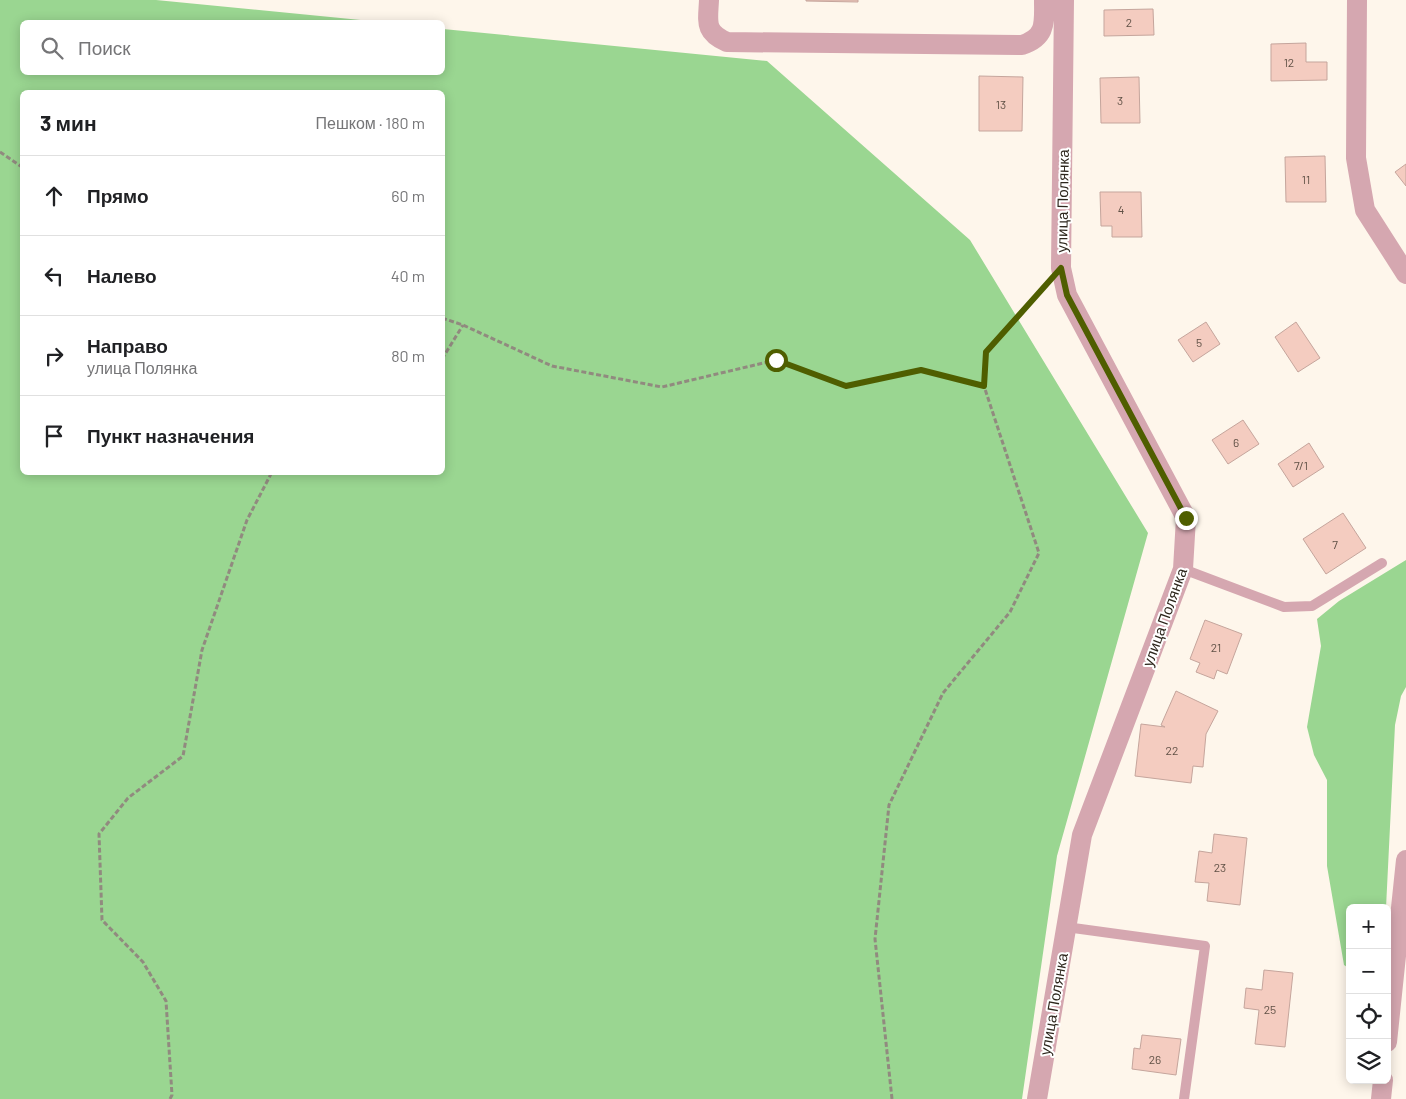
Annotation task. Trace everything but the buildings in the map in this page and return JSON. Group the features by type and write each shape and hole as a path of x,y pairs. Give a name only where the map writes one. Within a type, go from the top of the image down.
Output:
{"street":[{"path":"709,0 708,21 710,31 717,38 727,42 1022,45 1033,42 1040,34 1044,25 1044,0"},
{"name":"улица Полянка","path":"1037,1099 1082,835 1183,569 1186,518 1067,295 1061,268 1064,0"},
{"path":"1358,0 1356,158 1365,210 1404,266"},
{"path":"1387,1039 1406,860"},
{"path":"1381,1099 1383,1084"}],"lane":[{"path":"1183,569 1284,606 1312,606 1382,563"},
{"path":"1066,928 1205,946 1184,1099"}],"path":[{"path":"0,152 20,166"},
{"path":"892,1099 875,939 889,804 943,693 1010,612 1039,553 984,386 986,352 1061,268"},
{"path":"445,319 464,325 552,366 662,387 776,360 846,386 921,370 984,386"},
{"path":"445,354 464,325"},
{"path":"170,1099 172,1095 166,1002 143,962 102,920 99,834 128,798 184,756 202,650 247,520 270,475"}],"green space":[{"path":"0,0 156,0 361,20 20,20 20,75 445,75 445,29 767,61 970,240 1148,533 1057,856 1022,1099 0,1099"},
{"path":"1406,560 1406,687 1401,696 1395,725 1386,904 1346,904 1346,966 1344,965 1327,866 1327,780 1314,755 1307,727 1321,646 1317,619 1339,601"}],"route":[{"path":"776,360 846,386 921,370 984,386 986,352 1061,268 1067,295 1186,518"}]}
